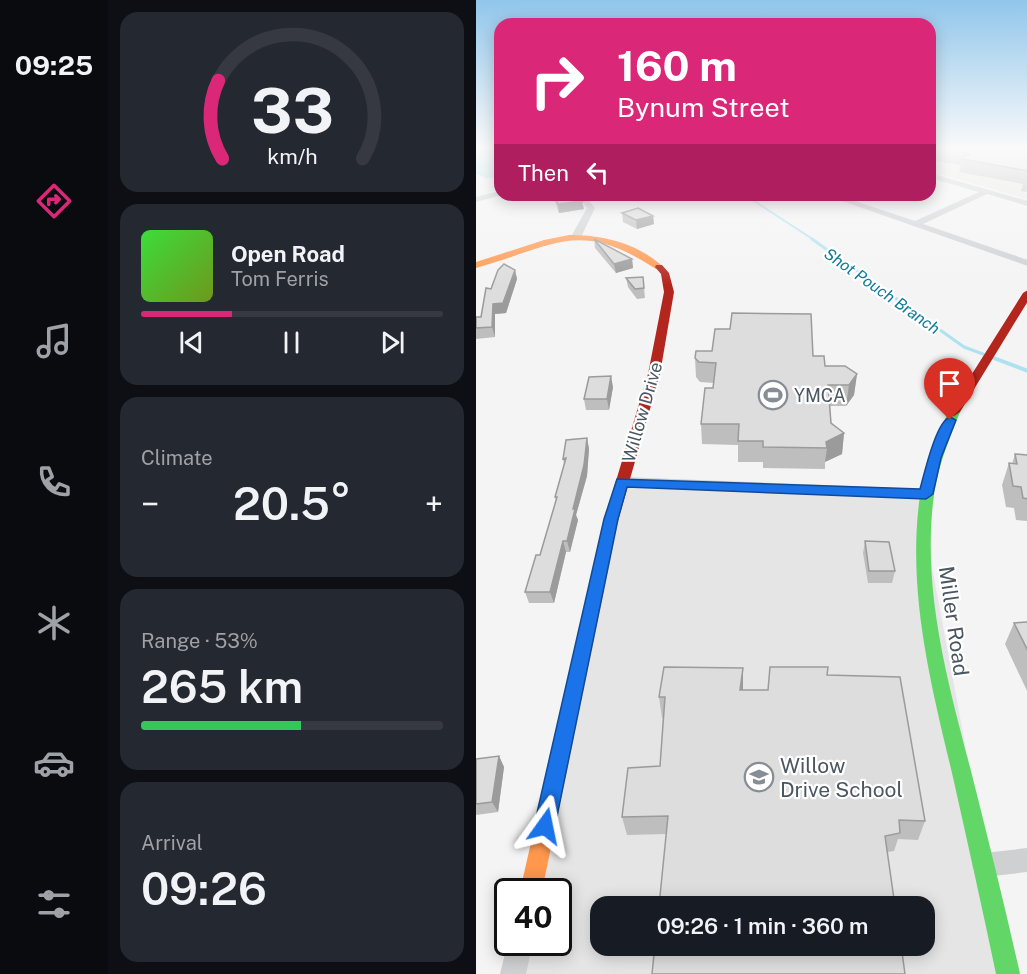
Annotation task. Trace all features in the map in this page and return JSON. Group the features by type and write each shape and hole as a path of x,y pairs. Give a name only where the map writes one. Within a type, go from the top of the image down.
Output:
{"street":[{"path":"916,224 981,194"},
{"path":"995,194 1028,204"},
{"path":"577,235 591,208 586,201"},
{"path":"847,201 1028,263"},
{"name":"Willow Drive","path":"476,265 555,239 577,235 593,236 611,241 657,265 665,273 669,292 654,374 611,519 534,878"},
{"name":"Miller Road","path":"1008,974 933,644 924,575 923,519 926,494 941,440 990,351 1028,293"},
{"path":"622,482 926,494"},
{"path":"984,865 1028,860"},
{"path":"513,974 517,956"}],"shaded area":[{"path":"1011,194 1027,194 1027,199"},
{"name":"Willow Drive School","path":"622,482 926,494 923,519 1008,974 513,974 517,956 572,956 572,878 534,878"}],"building":[{"path":"557,201 582,201 558,204"},
{"path":"638,208 653,216 636,220 622,213"},
{"path":"594,239 632,259 614,264"},
{"path":"504,264 515,270 503,303 493,304 492,327 476,328 476,317 481,317 486,288 491,289 498,270"},
{"path":"643,277 644,288 635,289 626,278"},
{"name":"YMCA","path":"732,313 811,314 813,356 824,356 825,366 845,366 857,374 849,385 828,385 831,423 844,433 826,442 827,448 763,447 763,441 738,441 739,424 701,424 705,388 713,388 716,363 699,362 695,358 696,351 712,351 715,329 730,329"},
{"path":"611,376 607,399 584,399 589,377"},
{"path":"587,438 584,465 573,509 575,509 567,541 563,541 550,592 525,592 536,555 540,555 557,497 555,497 566,458 563,459 566,440"},
{"path":"1015,454 1028,455 1028,499 1023,498 1021,487 1013,486 1009,463 1017,464"},
{"path":"865,541 889,542 895,571 869,571"},
{"path":"1028,622 1028,651 1014,623"},
{"path":"664,667 743,668 740,690 768,690 770,667 828,667 827,675 900,677 925,821 899,820 900,833 885,836 894,896 660,896 668,816 622,817 628,768 660,766 665,697 659,697"},
{"path":"499,756 492,802 476,804 476,759"},
{"path":"654,956 903,956 905,974 652,974"}],"waterway":[{"name":"Shot Pouch Branch","path":"754,201 814,240"},
{"name":"Shot Pouch Branch","path":"812,239 964,347 983,354"},
{"name":"Shot Pouch Branch","path":"994,358 991,357 1028,371"}],"traffic: fast":[{"path":"954,412 936,456 926,501 923,547 925,592 940,684 1008,974"}],"traffic: slow":[{"path":"476,265 547,241 569,237 590,237 611,241 634,251 659,267"},
{"path":"534,878 611,521"}],"traffic: jam":[{"path":"611,521 654,374 669,292 665,273 659,267"},
{"path":"954,412 1028,293"}],"place":[{"name":"YMCA","path":"773,395"},
{"name":"Willow Drive School","path":"759,777"}],"route":[{"path":"545,826 611,519 622,482 727,488 926,494 935,458 950,420"}]}
